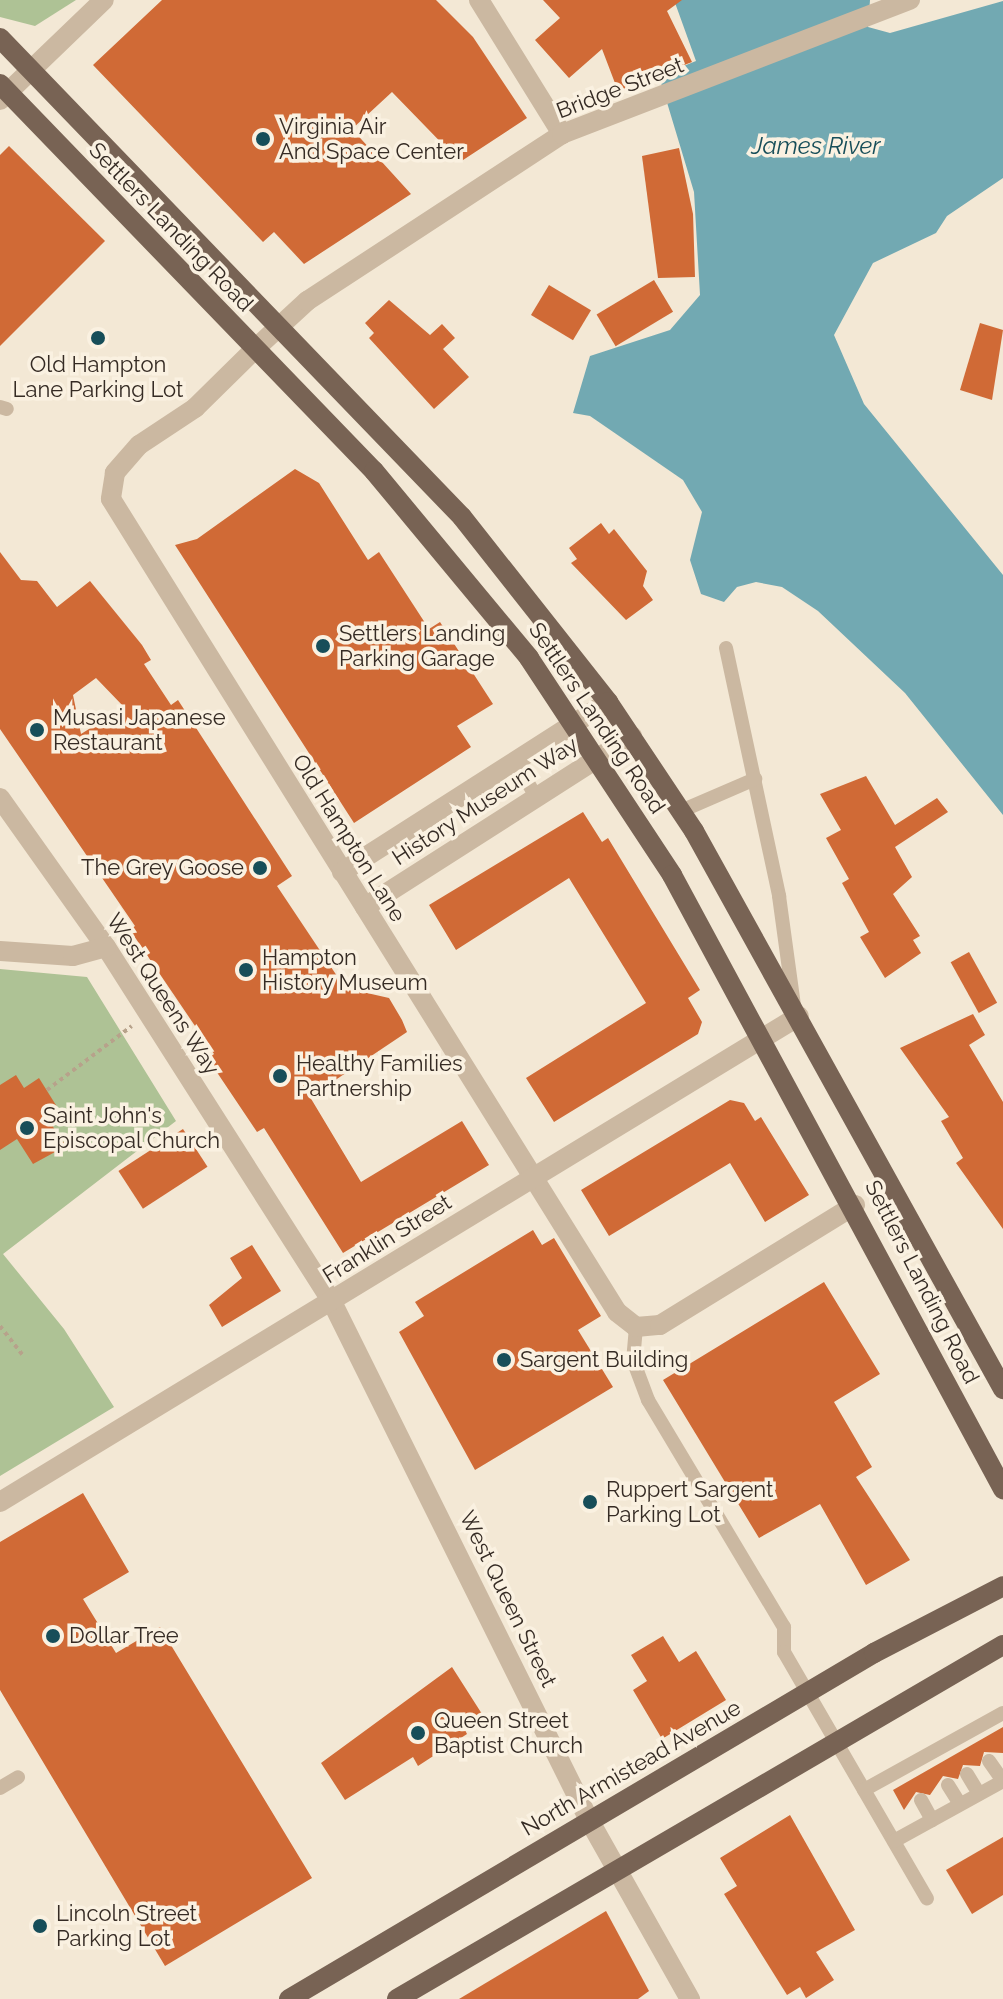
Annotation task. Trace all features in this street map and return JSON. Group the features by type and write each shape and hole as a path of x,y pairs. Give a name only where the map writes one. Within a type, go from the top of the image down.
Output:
{"main road":[{"name":"Settlers Landing Road","path":"0,38 280,325 483,541 608,702 681,811 797,1011 1003,1389"},
{"name":"Settlers Landing Road","path":"3,92 255,349 440,546 575,723 599,757 763,1037 855,1205 1003,1489"},
{"name":"North Armistead Avenue","path":"289,1999 808,1692 1003,1586"},
{"path":"397,1999 615,1868 1003,1645"}],"street":[{"path":"3,92 32,69 104,0"},
{"path":"479,0 562,134"},
{"name":"Bridge Street","path":"255,349 280,325 562,134 901,3"},
{"name":"Old Hampton Lane","path":"255,349 195,408 139,445 115,473 111,499 342,872 535,1174 617,1312 636,1327"},
{"name":"History Museum Way","path":"342,872 608,702"},
{"name":"History Museum Way","path":"365,907 632,736"},
{"name":"West Queens Way","path":"0,798 106,947 332,1302"},
{"path":"0,951 73,956 106,947"},
{"name":"Franklin Street","path":"0,1502 763,1037 797,1011"},
{"path":"636,1327 660,1325 855,1205"},
{"name":"West Queen Street","path":"332,1302 589,1820 690,1999"}],"lane":[{"path":"726,648 755,779 797,1011"},
{"path":"515,760 536,797"},
{"path":"681,811 755,779"},
{"path":"636,1327 633,1360 648,1400 784,1627 784,1652 927,1899"},
{"path":"864,1790 907,1774 975,1735 1003,1713"},
{"path":"894,1841 1003,1781 989,1761"},
{"path":"967,1774 979,1794"},
{"path":"0,1788 18,1777"},
{"path":"948,1785 960,1804"},
{"path":"921,1800 932,1820"}],"path":[{"path":"47,1090 132,1026"},
{"path":"0,1326 24,1357"}],"green space":[{"path":"0,0 76,0 35,26 0,17"},
{"path":"0,969 87,977 176,1121 3,1254 64,1329 114,1407 0,1476"}],"water":[{"name":"James River","path":"674,0 870,0 868,27 890,33 1003,1 1003,178 947,216 936,233 873,263 834,335 864,404 1003,575 1003,815 905,693 818,611 782,587 756,582 737,587 724,602 701,594 690,560 702,512 683,480 590,416 573,413 590,356 670,330 700,295 694,192 659,76 696,61"}],"building":[{"name":"Virginia Air And Space Center","path":"162,0 436,0 473,37 527,118 460,162 392,92 352,129 411,194 304,264 274,232 263,242 93,65"},
{"path":"543,0 682,0 667,11 692,62 618,91 602,49 569,78 535,40 560,18"},
{"path":"9,146 105,241 0,346 0,155"},
{"path":"679,148 693,214 695,277 658,278 642,156"},
{"path":"654,280 673,312 616,346 597,315"},
{"path":"549,285 591,310 573,340 531,315"},
{"path":"389,300 430,335 442,324 455,338 443,349 469,377 434,409 369,338 374,333 365,323"},
{"path":"980,323 1003,330 992,400 960,390"},
{"name":"Settlers Landing Parking Garage","path":"295,469 319,483 368,560 379,552 429,629 440,622 493,704 457,726 471,747 354,823 175,545 197,539"},
{"path":"601,523 609,534 614,529 647,571 643,586 653,600 626,620 571,563 577,559 569,548"},
{"path":"0,552 21,580 37,581 57,607 90,581 142,645 151,660 144,664 171,705 178,700 292,876 277,886 345,988 389,998 402,1020 407,1032 310,1097 361,1182 462,1121 489,1165 343,1253 264,1128 257,1132 208,1059 214,1054 130,930 135,926 0,729","holes":["96,678 124,707 81,734 73,695"]},
{"path":"866,776 895,825 937,798 948,812 895,847 912,877 893,894 920,936 913,940 921,953 885,978 860,937 869,932 842,883 849,879 826,838 841,830 820,794"},
{"path":"583,812 602,842 608,838 700,990 688,998 702,1022 698,1034 554,1122 526,1078 646,1003 569,878 456,950 429,905"},
{"path":"969,952 997,1003 979,1013 951,962"},
{"path":"973,1014 985,1035 969,1045 1003,1102 1003,1229 956,1163 963,1158 941,1121 949,1117 900,1048"},
{"name":"Saint John's Episcopal Church","path":"16,1075 24,1088 39,1078 59,1110 47,1118 66,1146 33,1164 17,1139 0,1150 0,1085"},
{"path":"730,1100 744,1103 755,1121 761,1117 809,1195 765,1222 730,1163 609,1236 581,1190"},
{"path":"183,1129 208,1167 143,1209 118,1171"},
{"name":"Sargent Building","path":"533,1230 542,1245 554,1238 601,1316 578,1330 613,1387 475,1470 399,1332 424,1316 415,1302"},
{"path":"252,1245 281,1291 222,1327 209,1305 242,1278 230,1258"},
{"path":"824,1282 880,1374 834,1402 872,1467 856,1477 910,1560 866,1585 820,1504 759,1538 663,1380"},
{"path":"83,1493 129,1572 83,1599 116,1653 160,1627 312,1878 165,1966 0,1690 0,1542"},
{"path":"663,1636 679,1662 696,1651 726,1700 662,1739 633,1690 647,1681 631,1655"},
{"name":"Queen Street Baptist Church","path":"452,1667 482,1714 463,1726 467,1734 418,1766 413,1757 345,1800 321,1763"},
{"path":"1003,1727 1003,1753 984,1752 980,1766 963,1765 958,1779 943,1776 930,1795 916,1792 904,1810 893,1790"},
{"path":"790,1815 855,1930 816,1952 834,1980 806,1998 800,1987 787,1995 724,1894 737,1886 720,1858"},
{"path":"1003,1837 1003,1895 972,1914 946,1870"},
{"path":"606,1911 649,1991 638,1999 459,1999"}],"place":[{"name":"Virginia Air And Space Center","path":"263,139"},
{"name":"Old Hampton Lane Parking Lot","path":"98,338"},
{"name":"Settlers Landing Parking Garage","path":"323,646"},
{"name":"Musasi Japanese Restaurant","path":"37,730"},
{"name":"The Grey Goose","path":"260,868"},
{"name":"Hampton History Museum","path":"246,970"},
{"name":"Healthy Families Partnership","path":"280,1076"},
{"name":"Saint John's Episcopal Church","path":"27,1128"},
{"name":"Sargent Building","path":"504,1360"},
{"name":"Ruppert Sargent Parking Lot","path":"590,1502"},
{"name":"Dollar Tree","path":"53,1636"},
{"name":"Queen Street Baptist Church","path":"418,1733"},
{"name":"Lincoln Street Parking Lot","path":"40,1926"}]}
